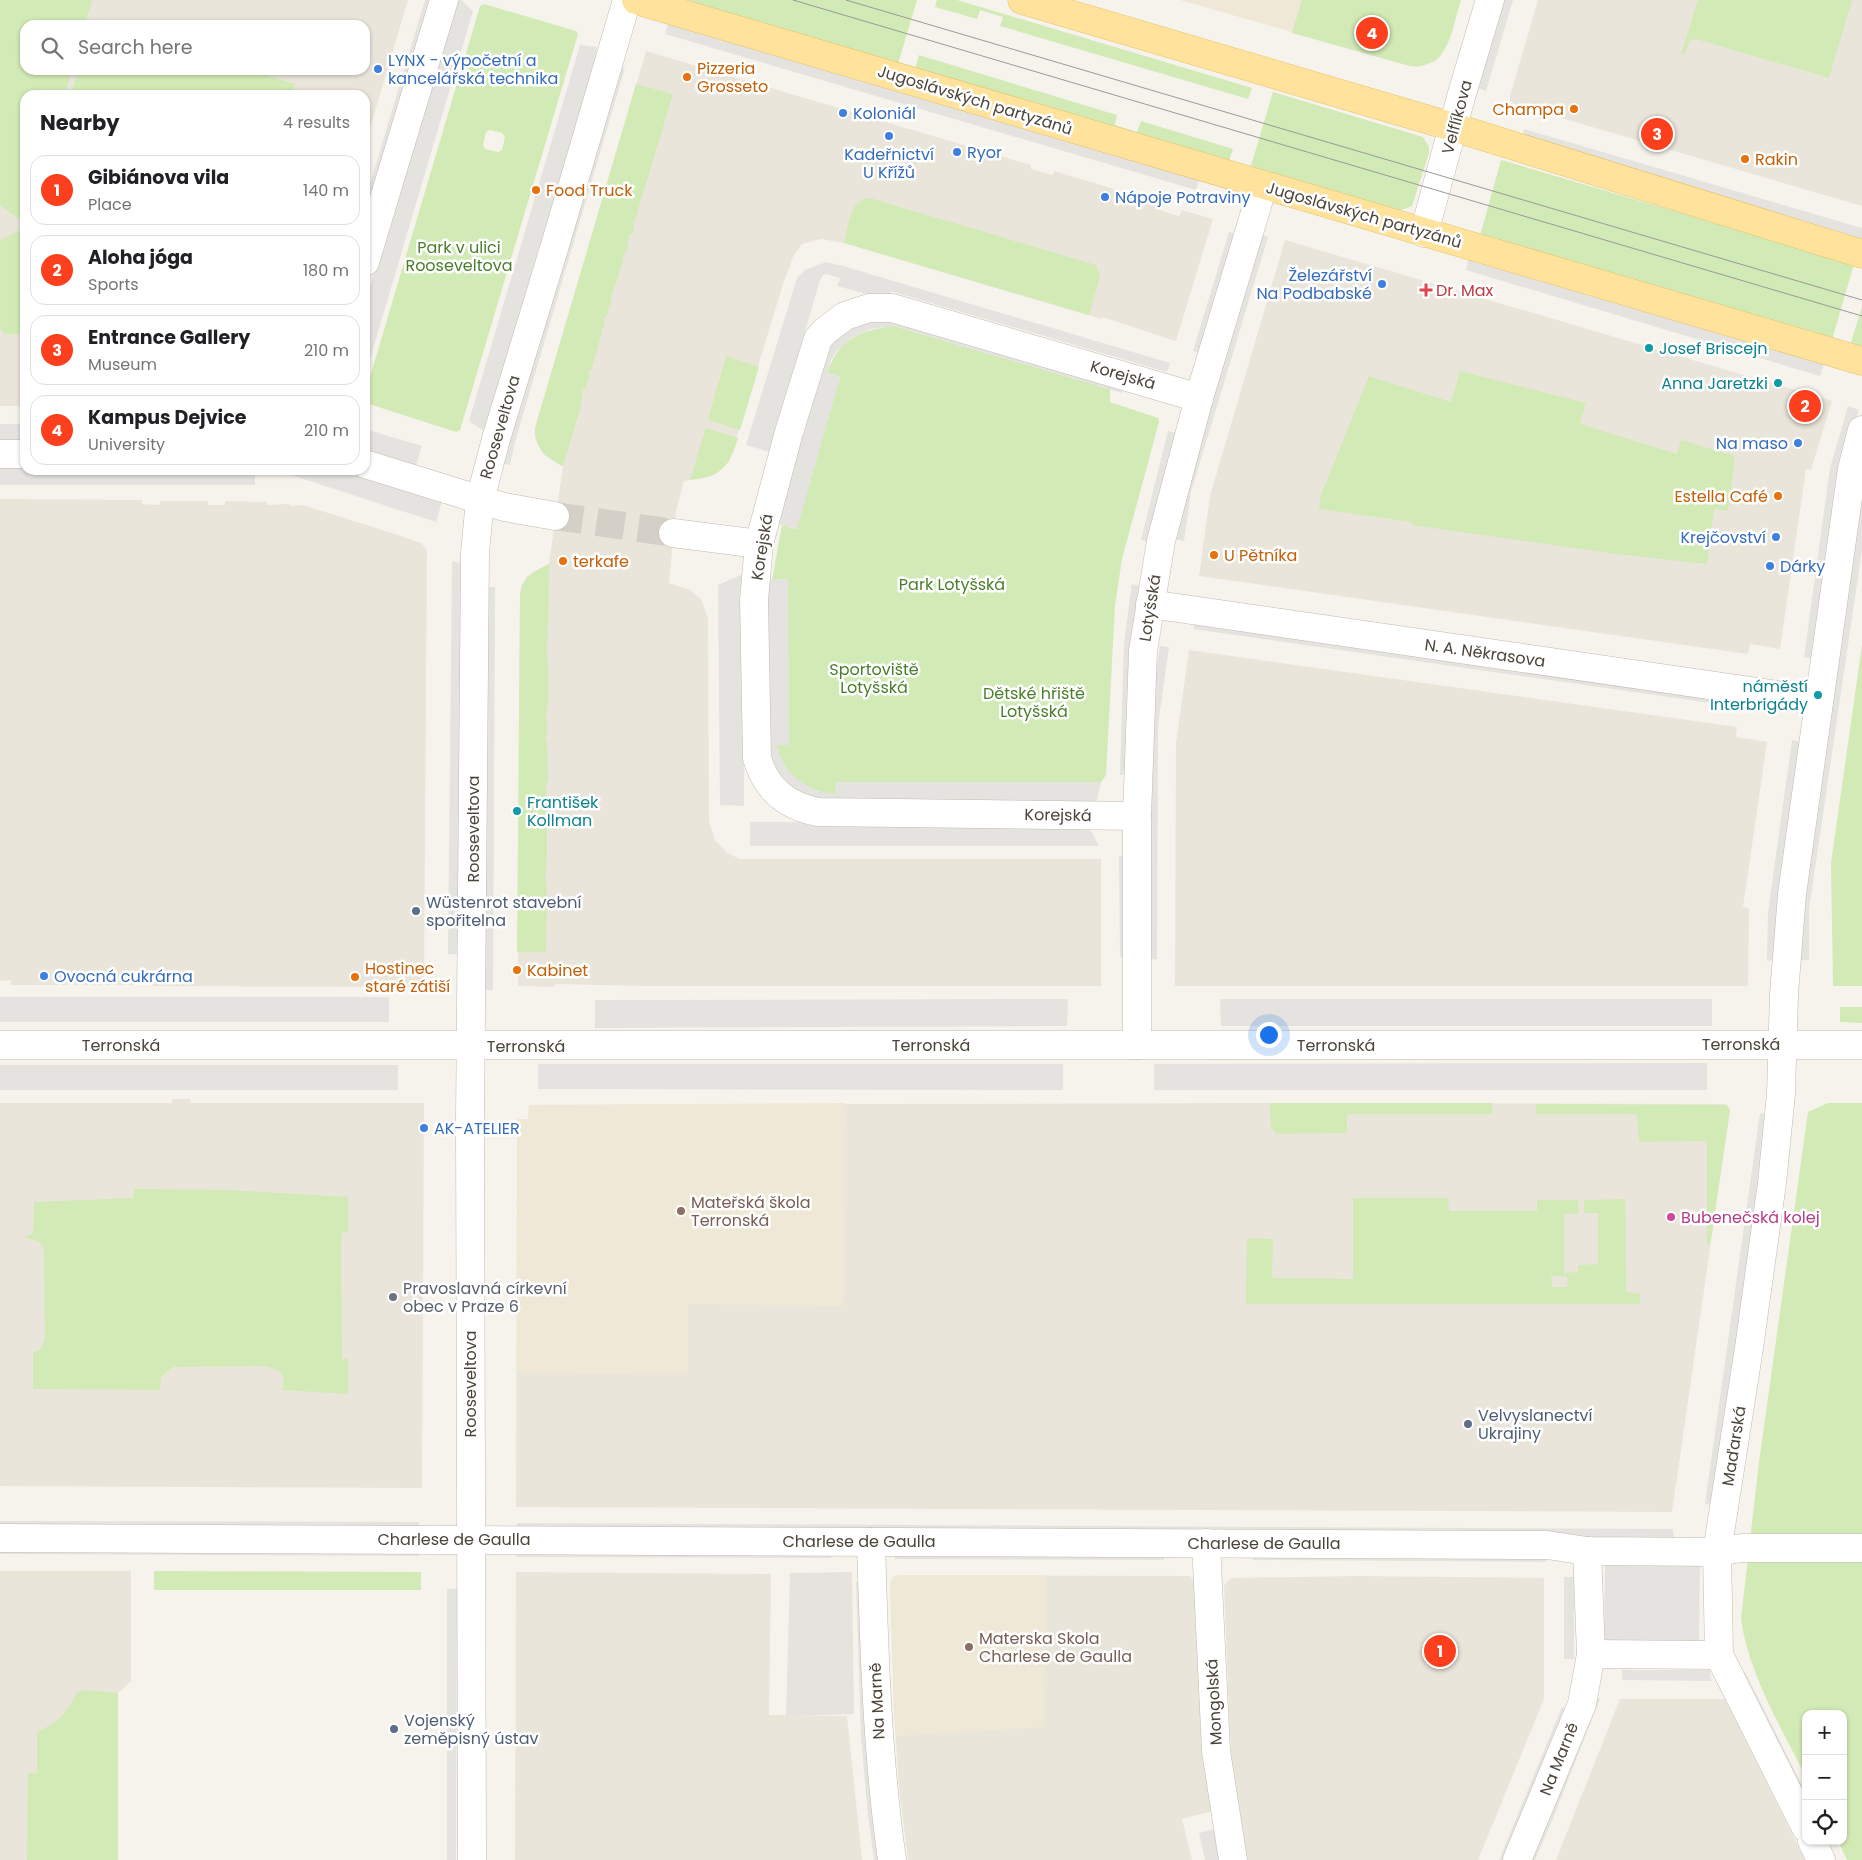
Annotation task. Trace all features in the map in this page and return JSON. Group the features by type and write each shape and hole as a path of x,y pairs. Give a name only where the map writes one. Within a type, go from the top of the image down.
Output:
{"main road":[{"name":"Jugoslávských partyzánů","path":"636,0 1862,361"},
{"path":"1022,0 1454,127 1862,254"}],"street":[{"path":"370,245 444,0"},
{"name":"Rooseveltova","path":"472,1860 470,1046 475,553 480,500 626,0"},
{"name":"Velflíkova","path":"1424,233 1490,0"},
{"name":"Lotyšská","path":"1137,1045 1137,816 1143,651 1161,541 1199,398 1263,186"},
{"name":"Korejská","path":"1137,816 818,812 789,804 776,794 768,784 757,758 754,600 759,544 773,484 818,339 845,316 869,308 892,308 1199,398"},
{"path":"1783,1044 1784,994 1792,894 1852,469 1862,430"},
{"path":"0,454 20,454"},
{"path":"370,466 480,500 555,516"},
{"path":"673,533 759,544"},
{"name":"N. A. Někrasova","path":"1150,604 1819,701"},
{"name":"Maďarská","path":"1783,1044 1781,1094 1750,1348 1716,1552 1718,1655 1802,1820"},
{"name":"Terronská","path":"0,1045 1862,1045"},
{"name":"Charlese de Gaulla","path":"0,1538 1547,1545 1587,1551 1716,1552 1742,1548 1862,1548"},
{"name":"Na Marně","path":"871,1542 880,1769 892,1860"},
{"name":"Mongolská","path":"1206,1543 1216,1751 1233,1860"},
{"name":"Na Marně","path":"1517,1860 1582,1704 1591,1654 1587,1551"},
{"path":"1591,1654 1718,1655"},
{"path":"1814,1845 1821,1860"}],"shaded area":[{"path":"0,0 408,0 370,128 370,90 20,90 20,406 0,406"},
{"path":"425,0 434,0 370,218 370,184"},
{"path":"456,0 461,0 473,11 370,359 370,286"},
{"path":"1180,0 1461,0 1442,54 1436,61 1419,67"},
{"path":"1503,0 1513,0 1486,91 1477,88"},
{"path":"1538,0 1862,0 1862,206 1514,104 1510,101 1510,96"},
{"path":"668,24 1199,180 1196,190 665,34"},
{"path":"580,45 597,47 593,68 484,431 469,421"},
{"path":"646,51 1031,165 1031,169 1053,175 1054,171 1161,203 1159,210 1179,216 1182,210 1213,219 1176,341 1102,317 1101,319 844,243 821,239 802,244 793,257 784,281 729,462 714,475 684,481 676,511 669,583 690,590 701,599 708,618 709,821 715,840 727,853 740,859 1101,859 1101,986 644,986 555,984 555,987 518,986 520,597 521,586 527,576 549,564 563,467 543,454 535,438 535,428"},
{"path":"616,66 625,68 515,442 510,465 499,463"},
{"path":"1524,129 1862,228 1862,240 1521,140"},
{"path":"1229,232 1238,234 1203,354 1193,351"},
{"path":"1258,233 1268,237 1191,492 1184,541 1174,539"},
{"path":"1285,240 1832,401 1811,470 1806,469 1780,649 1750,644 1748,654 1199,576 1210,496"},
{"path":"1468,260 1824,364 1820,376 1466,270"},
{"path":"826,262 1170,363 1167,372 890,291 893,301 837,286 840,278 827,274 823,275 820,280 770,452 746,445 797,278 805,270"},
{"path":"889,318 1125,383 1122,393 894,326 871,329 851,338 836,352 830,362 827,373 840,377 797,529 774,523 825,352 841,333 867,321"},
{"path":"1848,406 1859,410 1840,469 1813,659 1804,657 1830,468"},
{"path":"0,424 20,424 20,445 0,445"},
{"path":"370,430 422,446 416,465 370,452"},
{"path":"1168,431 1178,433 1150,542 1141,540"},
{"path":"0,465 20,465 20,475 255,475 255,485 0,485"},
{"path":"291,475 357,475 442,501 436,522"},
{"path":"1862,483 1862,550 1809,909 1809,960 1800,960 1800,905"},
{"path":"0,499 142,500 142,504 160,505 160,501 208,501 208,505 225,505 225,501 267,502 267,505 303,505 421,543 427,550 424,987 152,986 152,981 134,981 134,985 11,985 11,980 0,981"},
{"path":"452,561 462,563 460,955 448,954"},
{"path":"743,574 744,806 720,805 718,585"},
{"path":"788,579 789,745 776,745 785,767 798,780 816,791 835,794 837,782 1101,782 1095,807 833,804 800,793 788,784 773,766 766,752 765,580"},
{"path":"1132,584 1140,586 1130,775 1120,775 1124,643"},
{"path":"485,587 495,587 493,990 484,990"},
{"path":"1195,619 1747,699 1745,708 1193,629"},
{"path":"1160,646 1169,647 1158,725 1157,959 1148,960 1148,726"},
{"path":"1189,650 1737,727 1736,737 1767,742 1743,907 1749,908 1748,986 1175,986 1176,743"},
{"path":"1792,740 1801,742 1776,960 1767,961 1768,912"},
{"path":"750,822 1087,823 1099,846 750,846"},
{"path":"1119,856 1129,856 1129,957 1120,957"},
{"path":"0,997 389,997 389,1022 0,1022"},
{"path":"1068,999 1067,1026 595,1028 595,1000"},
{"path":"1220,999 1712,999 1712,1026 1221,1026"},
{"path":"1707,1063 1707,1090 1154,1090 1154,1064"},
{"path":"538,1064 1063,1064 1063,1090 538,1089"},
{"path":"0,1065 398,1065 398,1090 0,1090"},
{"path":"172,1099 190,1099 191,1103 424,1103 422,1488 0,1486 0,1103 172,1103"},
{"name":"Mateřská škola Terronská","path":"845,1103 844,1306 688,1304 688,1375 517,1373 517,1119 528,1119 529,1105"},
{"path":"1725,1104 1728,1106 1730,1110 1672,1512 516,1507 517,1119 528,1119 529,1105"},
{"path":"1760,1113 1770,1115 1715,1505 1705,1504"},
{"path":"0,1521 419,1522 420,1532 0,1531"},
{"path":"517,1523 1673,1529 1674,1539 517,1532"},
{"path":"0,1543 418,1545 419,1556 0,1554"},
{"path":"516,1547 832,1548 831,1558 516,1557"},
{"path":"895,1549 1164,1550 1164,1560 895,1559"},
{"path":"1253,1550 1546,1552 1546,1562 1253,1560"},
{"path":"1605,1564 1700,1565 1699,1643 1604,1642"},
{"path":"0,1571 131,1571 131,1681 118,1693 118,1860 0,1860"},
{"path":"516,1572 771,1574 769,1715 847,1716 862,1860 515,1860"},
{"path":"852,1572 854,1714 786,1716 790,1573"},
{"path":"899,1575 1190,1576 1199,1585 1213,1811 1182,1819 1192,1860 908,1860 899,1787 894,1711 890,1584 893,1577"},
{"name":"Materska Skola Charlese de Gaulla","path":"899,1575 1046,1575 1044,1727 896,1736 890,1584 893,1577"},
{"path":"1357,1576 1544,1578 1544,1699 1478,1860 1246,1860 1231,1761 1224,1585 1231,1578"},
{"path":"1564,1577 1574,1577 1574,1659 1564,1659"},
{"path":"856,1582 865,1583 884,1860 874,1860 868,1816 861,1738"},
{"path":"447,1589 457,1589 456,1860 447,1860"},
{"path":"1622,1670 1710,1670 1711,1681 1622,1680"},
{"path":"1745,1672 1802,1785 1802,1804 1738,1676"},
{"path":"1592,1695 1600,1699 1554,1816 1535,1860 1524,1860"},
{"path":"1620,1699 1725,1699 1805,1860 1556,1860"},
{"path":"1562,1707 1570,1710 1509,1860 1499,1860"},
{"path":"1216,1829 1223,1860 1205,1860 1199,1833"}],"green space":[{"path":"0,0 92,0 86,20 20,20 20,75 71,75 66,90 20,90 20,220 0,205"},
{"path":"683,0 917,0 898,64"},
{"path":"937,0 957,0 1252,88 1248,99 1000,26 1003,17 980,10 977,19 935,7"},
{"path":"1302,0 1461,0 1451,35 1441,54 1433,61 1423,65 1410,66 1292,33"},
{"path":"1698,0 1852,0 1829,78 1696,39 1690,41 1684,55 1681,54"},
{"name":"Park v ulici Rooseveltova","path":"484,4 576,31 578,34 460,430 456,432 370,404 370,377 480,6","holes":["490,130 502,133 505,137 502,150 498,152 485,149 483,145 486,132"]},
{"path":"919,55 1117,115 1115,125 1137,132 1141,121 1233,149 1229,161 915,69"},
{"path":"77,75 265,75 295,84 293,90 72,90"},
{"path":"636,84 673,94 634,223 632,223 634,226 632,234 629,234 628,244 626,244 628,247 622,257 624,258 610,300 612,301 609,308 607,308 609,311 603,321 605,322 603,329 600,331 602,332 591,371 588,371 590,374 588,382 585,383 587,385 583,389 581,403 579,403 581,406 563,466 547,456 539,447 535,428"},
{"path":"1273,92 1423,137 1429,147 1429,153 1412,206 1398,211 1250,169"},
{"path":"1501,160 1854,264 1832,340 1480,236"},
{"path":"870,198 1096,265 1100,276 1089,315 844,243 854,208 863,199"},
{"path":"20,230 20,334 5,334 0,328 0,241"},
{"path":"1862,307 1862,349 1850,346"},
{"name":"Park Lotyšská","path":"894,326 1110,389 1110,402 1158,418 1159,422 1122,559 1115,605 1106,775 1101,782 837,782 835,794 814,790 797,780 784,765 779,755 776,745 789,745 787,579 772,580 782,525 796,529 840,377 827,373 837,352 852,338 871,330"},
{"path":"726,356 759,367 740,430 708,420"},
{"path":"1460,371 1586,403 1580,424 1677,454 1681,440 1735,456 1728,511 1714,509 1707,564 1617,554 1412,525 1412,522 1319,509 1321,495 1369,376 1451,402"},
{"path":"706,428 738,438 735,448 722,469 701,479 690,480"},
{"path":"549,564 548,627 546,630 548,631 548,638 546,639 548,650 546,650 548,660 546,663 548,663 548,704 545,707 548,708 546,718 548,726 545,729 548,730 545,740 547,740 548,782 545,783 547,793 545,795 547,796 547,804 545,805 547,815 545,818 547,818 547,861 545,861 547,864 545,875 547,883 545,886 547,886 547,894 545,894 547,897 546,952 517,952 520,597 523,585 529,576"},
{"name":"náměstí Interbrigády","path":"1862,645 1862,986 1833,986 1831,863"},
{"path":"1840,1007 1862,1007 1862,1023 1840,1022"},
{"path":"1270,1103 1492,1103 1492,1114 1347,1114 1347,1133 1277,1134 1271,1128"},
{"path":"1828,1103 1862,1103 1862,1860 1847,1860 1840,1845 1847,1845 1847,1710 1802,1710 1802,1769 1758,1680 1745,1640 1741,1619 1759,1462 1808,1112"},
{"path":"1536,1104 1727,1105 1730,1110 1710,1245 1707,1245 1707,1141 1639,1142 1637,1114 1536,1114"},
{"path":"134,1189 228,1190 348,1197 348,1232 342,1232 341,1247 342,1359 348,1359 348,1394 282,1390 284,1379 282,1375 276,1370 261,1366 173,1367 161,1377 160,1390 33,1389 33,1352 41,1349 45,1339 44,1248 38,1241 26,1238 27,1235 33,1234 34,1202 134,1198"},
{"path":"1353,1198 1448,1198 1449,1211 1537,1211 1537,1200 1578,1200 1578,1214 1564,1214 1564,1273 1578,1272 1578,1265 1598,1264 1598,1213 1584,1213 1584,1200 1625,1199 1626,1292 1640,1294 1640,1304 1246,1304 1247,1238 1273,1239 1272,1278 1353,1279","holes":["1551,1276 1567,1276 1568,1287 1552,1287"]},
{"path":"154,1571 421,1572 421,1590 154,1590"},
{"path":"84,1690 118,1693 118,1860 27,1860 28,1773 37,1773 37,1732 61,1717 77,1693"}],"tunnel":[{"path":"555,516 673,533"}],"tram line":[{"path":"793,0 1862,316"},
{"path":"846,0 1862,300"}],"place":[{"name":"Kampus Dejvice","path":"1372,33"},
{"name":"LYNX - výpočetní a kancelářská technika","path":"378,69"},
{"name":"Pizzeria Grosseto","path":"687,77"},
{"name":"Champa","path":"1574,109"},
{"name":"Koloniál","path":"843,113"},
{"name":"Entrance Gallery","path":"1657,134"},
{"name":"Kadeřnictví U Křížů","path":"889,136"},
{"name":"Ryor","path":"957,152"},
{"name":"Rakin","path":"1745,159"},
{"name":"Food Truck","path":"536,190"},
{"name":"Nápoje Potraviny","path":"1105,197"},
{"name":"Železářství Na Podbabské","path":"1382,284"},
{"name":"Dr. Max","path":"1426,290"},
{"name":"Josef Briscejn","path":"1649,348"},
{"name":"Anna Jaretzki","path":"1778,383"},
{"name":"Aloha jóga","path":"1805,406"},
{"name":"Na maso","path":"1798,443"},
{"name":"Estella Café","path":"1778,496"},
{"name":"Krejčovství","path":"1776,537"},
{"name":"U Pětníka","path":"1214,555"},
{"name":"terkafe","path":"563,561"},
{"name":"Dárky","path":"1770,566"},
{"name":"náměstí Interbrigády","path":"1818,695"},
{"name":"František Kollman","path":"517,811"},
{"name":"Wüstenrot stavební spořitelna","path":"416,911"},
{"name":"Kabinet","path":"517,970"},
{"name":"Ovocná cukrárna","path":"44,976"},
{"name":"Hostinec staré zátiší","path":"355,977"},
{"name":"AK-ATELIER","path":"424,1128"},
{"name":"Mateřská škola Terronská","path":"681,1211"},
{"name":"Bubenečská kolej","path":"1671,1217"},
{"name":"Pravoslavná církevní obec v Praze 6","path":"393,1297"},
{"name":"Velvyslanectví Ukrajiny","path":"1468,1424"},
{"name":"Materska Skola Charlese de Gaulla","path":"969,1647"},
{"name":"Gibiánova vila","path":"1440,1651"},
{"name":"Vojenský zeměpisný ústav","path":"394,1729"}],"park label":[{"name":"Sportoviště Lotyšská","path":"874,678"},
{"name":"Dětské hřiště Lotyšská","path":"1034,702"}]}
